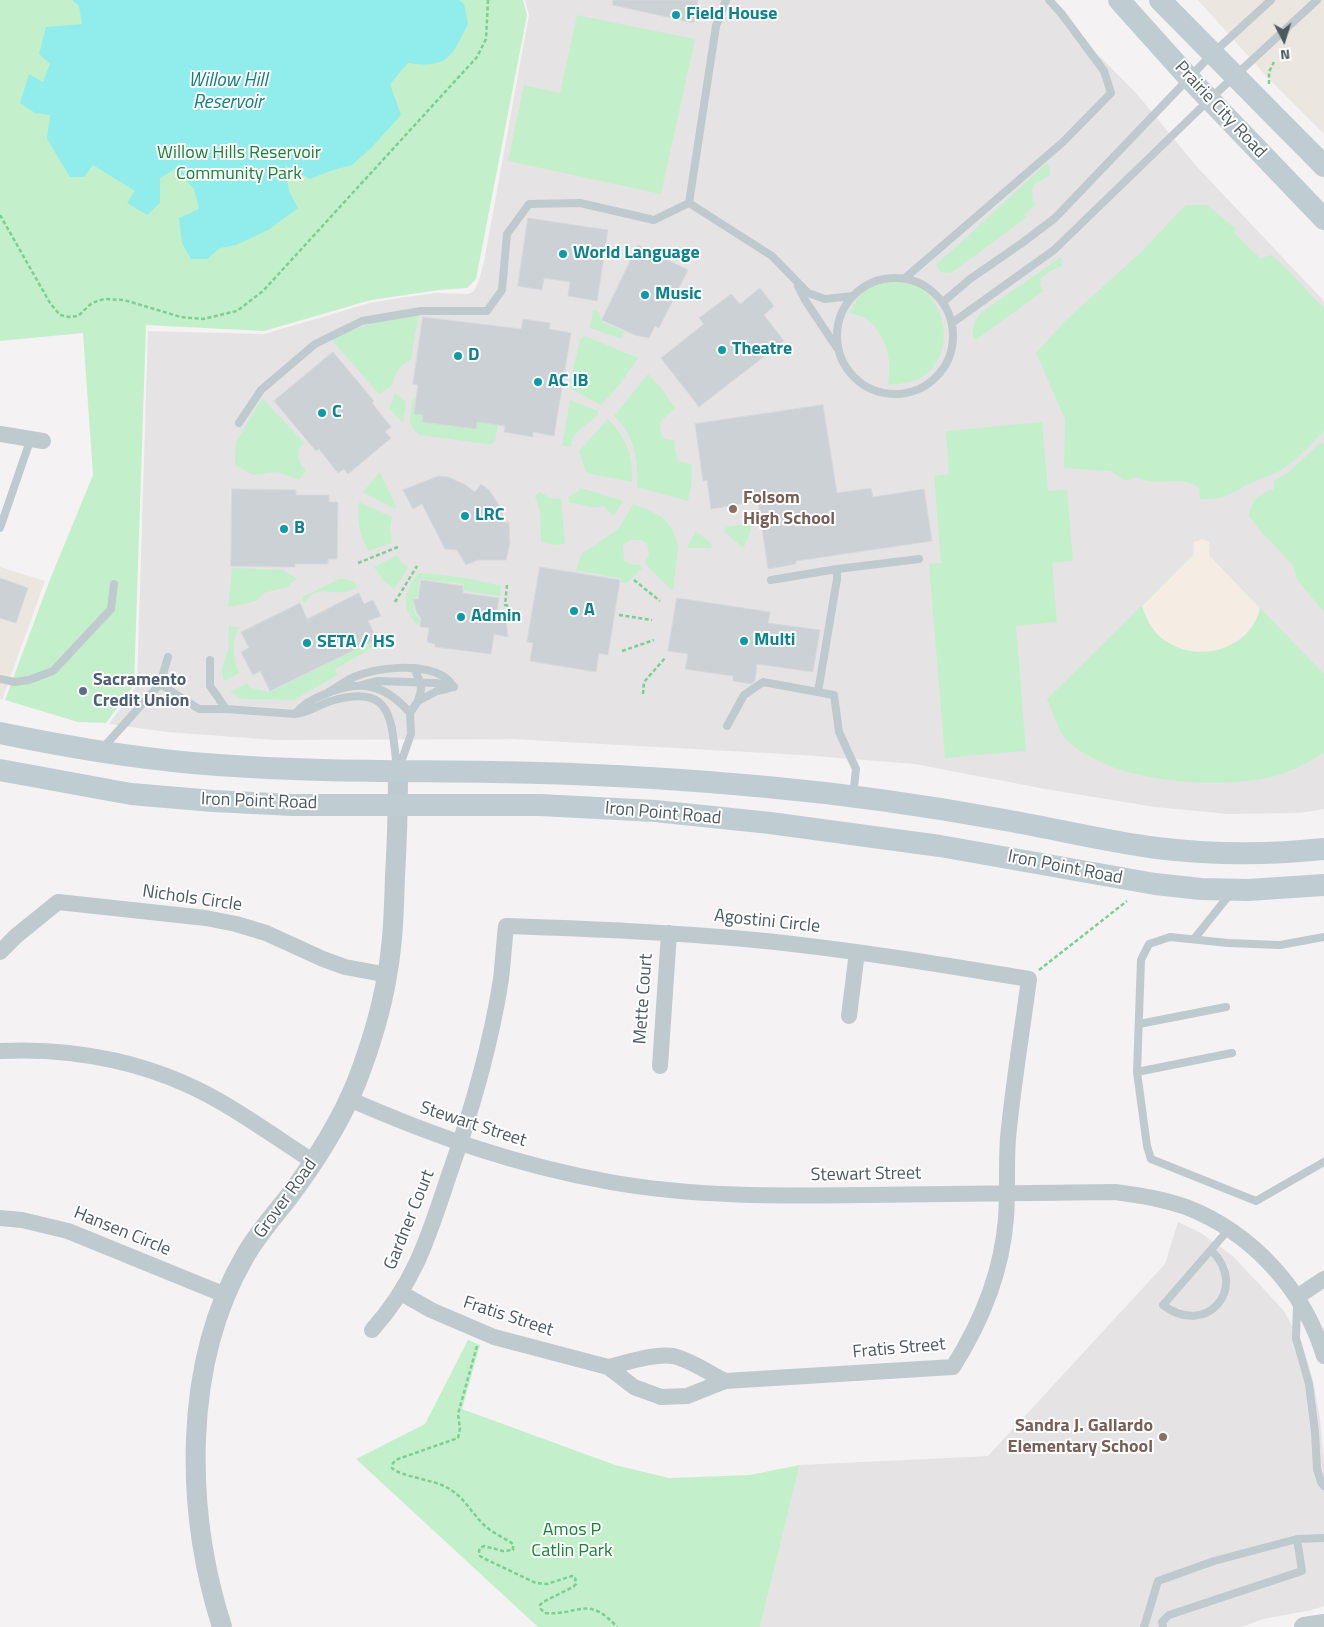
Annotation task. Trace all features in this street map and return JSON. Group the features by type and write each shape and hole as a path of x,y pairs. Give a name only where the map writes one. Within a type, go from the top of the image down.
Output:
{"main road":[{"name":"Prairie City Road","path":"1118,0 1189,78 1324,219"},
{"name":"Prairie City Road","path":"1160,0 1220,47 1235,76 1324,166"},
{"name":"Iron Point Road","path":"0,733 58,745 136,757 217,765 398,772 540,773 654,778 769,788 997,818 1165,849 1248,854 1324,849"},
{"name":"Iron Point Road","path":"0,770 150,796 293,805 540,805 655,811 770,823 940,846 1155,884 1233,890 1294,889 1324,885"}],"street":[{"path":"0,434 37,439"},
{"name":"Grover Road","path":"222,1627 207,1572 198,1517 196,1462 201,1390 214,1325 225,1295 245,1255 263,1228 314,1162 335,1128 349,1099 371,1042 381,1009 388,975 393,934 398,772"},
{"name":"Nichols Circle","path":"0,952 16,936 58,902 206,918 236,924 266,932 323,959 345,967 388,975"},
{"name":"Agostini Circle","path":"460,1144 492,1030 501,979 506,926 668,933 756,940 858,952 1029,980"},
{"name":"Mette Court","path":"660,1066 668,933"},
{"path":"849,1016 858,952"},
{"path":"1006,1193 1008,1137 1029,980"},
{"path":"0,1051 77,1053 117,1061 157,1073 220,1101 314,1162"},
{"name":"Stewart Street","path":"349,1099 460,1144 544,1168 611,1182 680,1191 749,1196 1115,1192 1139,1195 1186,1207 1229,1229 1266,1259 1297,1297 1312,1325 1324,1356"},
{"name":"Gardner Court","path":"372,1330 401,1294 426,1245 460,1144"},
{"name":"Fratis Street","path":"401,1294 431,1310 494,1337 608,1367 634,1387 661,1397 688,1396 725,1381 953,1366 967,1345 981,1317 992,1288 1002,1248 1006,1217 1006,1193"},
{"name":"Hansen Circle","path":"0,1218 22,1220 68,1231 225,1295"},
{"path":"1297,1297 1324,1279"},
{"name":"Fratis Street","path":"608,1367 645,1358 672,1356 725,1381"},
{"path":"1304,1627 1324,1624"}],"lane":[{"path":"690,203 716,26 726,0"},
{"path":"905,278 1063,142 1112,93 1104,71 1061,13 1049,0"},
{"path":"943,302 970,279 1055,218 1189,78 1271,0"},
{"path":"952,323 1054,250 1210,99 1317,0"},
{"path":"239,423 261,390 315,344 362,320 421,311 487,311 502,290 507,234 529,204 580,203 654,220 690,203"},
{"path":"690,203 772,256 808,293 825,299 852,296"},
{"path":"795,280 805,300 838,349 847,369 862,384 882,393 904,393 924,386 940,373 950,355 954,334 952,323 943,302 926,286 905,278 894,277 877,281 861,288 852,296 840,315 837,326 838,349"},
{"path":"0,528 37,439"},
{"path":"771,580 919,558"},
{"path":"818,692 838,579 837,569"},
{"path":"0,679 15,682 29,680 54,671 112,609 114,584"},
{"path":"100,751 160,684 168,657"},
{"path":"210,660 210,686 226,709"},
{"path":"398,772 411,734 410,713 418,701 422,690 414,668"},
{"path":"294,714 300,708 353,677 375,670 423,669 444,676 454,687"},
{"path":"327,693 344,687 378,681 436,683 454,687"},
{"path":"727,726 744,695 763,682 834,695 839,732 856,769 853,798"},
{"path":"160,684 199,709 294,714 304,713 328,702 347,697 356,696 374,700 380,703 391,720 398,772"},
{"path":"362,685 377,689 398,699 410,713"},
{"path":"418,701 437,691 454,687"},
{"path":"1194,940 1233,890"},
{"path":"1324,937 1280,944 1228,943 1170,937 1149,944 1141,960 1137,1072 1147,1146 1151,1159 1256,1201 1324,1162"},
{"path":"1139,1024 1226,1007"},
{"path":"1137,1072 1232,1053"},
{"path":"1211,1250 1220,1258 1226,1269 1227,1281 1224,1293 1218,1304 1209,1312 1197,1316 1185,1316 1173,1312 1163,1305 1229,1229"},
{"path":"1297,1297 1296,1338 1309,1384 1315,1432 1317,1470 1324,1486"},
{"path":"1144,1627 1158,1582 1214,1561 1296,1539 1324,1538"},
{"path":"1163,1627 1162,1622 1169,1615 1302,1571 1296,1539"}],"path":[{"path":"0,215 50,303 60,315 69,318 78,316 92,303 104,300 124,300 181,317 203,319 237,311 263,291 477,57 486,39 488,0"},
{"path":"358,563 398,548"},
{"path":"396,602 417,566"},
{"path":"634,580 660,601"},
{"path":"507,585 505,605 510,606"},
{"path":"619,615 652,620"},
{"path":"622,651 654,640"},
{"path":"643,694 644,682 666,657"},
{"path":"1029,980 1060,953 1127,901"},
{"path":"482,1332 458,1414 460,1430 458,1438 398,1459 393,1463 392,1468 394,1471 452,1490 467,1503 481,1522 513,1544 513,1550 508,1552 484,1546 479,1552 480,1556 536,1582 548,1584 572,1576 575,1578 576,1584 573,1587 540,1605 544,1612 594,1609 603,1613 618,1627"}],"shaded area":[{"name":"Folsom High School","path":"525,0 1044,0 1136,93 1198,168 1324,301 1324,809 1300,813 1228,814 1155,807 1045,789 915,764 802,755 512,739 275,740 167,732 109,724 137,685 148,331 264,334 370,303 437,293 468,294 474,291 484,262 529,15"},
{"path":"1198,0 1324,0 1324,134 1268,78"},
{"path":"0,567 45,581 2,700 0,699"},
{"name":"Sandra J. Gallardo Elementary School","path":"1178,1222 1201,1233 1233,1256 1284,1311 1302,1344 1313,1380 1320,1419 1324,1464 1324,1606 1263,1619 1242,1627 760,1627 800,1465 988,1456 1165,1264"}],"green space":[{"name":"Willow Hills Reservoir Community Park","path":"0,0 523,0 527,15 476,279 467,288 371,300 264,331 146,325 134,685 106,723 78,722 5,700 49,582 93,475 83,333 0,341"},
{"path":"577,15 695,39 661,194 508,161 524,85 560,93"},
{"path":"1047,163 1050,175 1034,184 1032,192 1033,202 1036,204 1024,215 1027,217 951,273 940,272 936,265"},
{"path":"1186,205 1207,205 1236,229 1234,233 1260,258 1271,255 1278,261 1324,308 1324,431 1300,455 1272,475 1251,483 1227,496 1216,498 1200,499 1199,488 1184,482 1152,481 1136,477 1124,480 1110,471 1064,468 1065,419 1036,353 1066,320 1139,254"},
{"path":"1061,257 1062,266 1041,278 1040,285 1043,291 977,339 974,339 974,325 982,312"},
{"path":"898,281 920,288 930,297 942,321 944,339 940,356 922,377 914,381 888,385 888,357 883,338 872,323 859,316 849,314 858,298 868,289"},
{"path":"593,310 599,312 602,322 624,331 622,339 590,328"},
{"path":"418,316 411,360 398,370 394,376 393,385 379,394 332,340 352,330 374,323"},
{"path":"585,336 638,358 621,383 601,405 569,388 580,340"},
{"path":"648,374 675,408 661,421 660,431 665,439 674,440 677,460 692,465 688,501 637,487 637,467 634,448 621,423 614,416"},
{"path":"395,393 406,402 403,423 389,408"},
{"path":"416,397 414,414 423,415 422,422 475,429 477,422 485,423 500,414 495,441 492,444 487,444 420,435 412,428 410,420 413,399"},
{"path":"262,398 305,444 298,451 300,463 306,469 300,480 277,472 253,475 236,466 236,442"},
{"path":"570,400 598,411 598,415 574,437 571,447 562,446"},
{"path":"608,419 620,433 628,448 632,464 632,482 586,473 579,451"},
{"path":"1042,422 1048,491 1067,490 1073,561 1052,563 1057,622 1016,626 1026,751 945,758 929,564 941,563 934,476 949,474 946,431"},
{"path":"1321,442 1324,444 1324,612 1297,580 1293,565 1262,533 1249,516 1251,506 1257,498 1274,489 1274,480 1288,473"},
{"path":"380,472 396,506 395,509 363,492"},
{"path":"581,488 623,501 614,516 603,506 589,507 570,503 568,497"},
{"path":"540,492 550,498 561,499 565,544 553,545 541,542 540,512 535,496"},
{"path":"359,502 392,517 390,529 392,543 368,551 359,527"},
{"path":"633,504 662,518 674,533 678,548 674,588 672,590 645,562 649,556 647,543 641,541 632,540 623,545 624,561 634,565 641,565 642,568 627,583 621,583 622,579 576,570 582,553 619,528"},
{"path":"750,524 752,527 744,547 724,531 726,527"},
{"path":"696,531 712,544 711,548 688,548"},
{"path":"1202,539 1209,542 1209,555 1324,674 1324,753 1297,768 1279,775 1255,780 1198,783 1138,775 1086,755 1067,740 1058,726 1047,699 1193,555 1194,542"},
{"path":"397,555 408,568 394,589 382,579 374,567"},
{"path":"232,568 283,570 296,579 287,587 264,593 257,600 228,607"},
{"path":"418,573 460,577 501,586 500,596 464,591 464,584 421,579 419,580 417,597 413,598 415,614 420,619 419,627 410,616 406,604 410,587"},
{"path":"339,579 355,582 357,587 346,592 317,592 308,598 305,604 302,597"},
{"path":"229,626 239,627 236,632 234,650 235,662 239,673 224,681 222,670 228,649"},
{"path":"376,640 379,644 335,669 337,675 294,700 242,699 230,692 247,683 251,688 270,692"},
{"name":"Amos P Catlin Park","path":"468,1340 480,1345 462,1409 615,1465 669,1478 750,1475 800,1465 760,1627 538,1627 356,1459 425,1424"}],"sand":[{"path":"1202,539 1209,542 1209,555 1260,608 1255,622 1247,633 1236,642 1224,648 1196,652 1182,649 1159,636 1149,622 1142,606 1193,555 1194,542"}],"water":[{"name":"Willow Hill Reservoir","path":"72,0 459,0 464,4 468,24 457,45 447,58 432,64 408,63 390,84 401,115 371,148 352,165 310,179 285,165 289,191 298,208 268,230 236,245 220,248 207,259 191,259 182,243 179,218 199,209 194,189 175,169 160,178 160,203 147,215 127,203 135,191 93,165 84,177 70,177 47,139 50,115 35,113 20,103 29,74 43,82 50,64 39,54 46,27 82,24 79,6"}],"building":[{"name":"Field House","path":"613,0 698,0 694,23 613,5"},
{"name":"World Language","path":"528,218 608,230 597,301 568,296 570,282 544,278 542,290 518,286"},
{"name":"Music","path":"638,245 688,270 659,328 655,326 649,338 635,335 602,320"},
{"name":"Theatre","path":"760,288 774,306 764,315 784,341 699,407 661,358 704,324 699,318 731,294 740,304"},
{"path":"423,317 521,329 523,319 550,323 549,329 571,333 554,436 533,432 533,437 504,432 505,426 477,422 476,429 422,422 423,415 414,414 418,385 413,384"},
{"name":"C","path":"333,352 374,401 372,403 391,427 385,432 391,438 348,474 344,469 338,473 319,449 316,451 274,401"},
{"path":"823,405 837,493 871,488 873,497 924,489 932,541 796,561 796,564 768,569 758,501 711,509 707,480 703,481 695,424"},
{"name":"LRC","path":"439,476 448,477 464,484 475,492 481,484 489,490 501,508 505,523 509,522 510,544 506,560 478,560 466,565 457,550 445,549 422,504 413,509 403,490"},
{"name":"B","path":"232,489 296,490 296,495 329,495 329,502 338,502 337,559 328,559 328,564 295,564 295,567 231,566"},
{"name":"A","path":"540,567 620,580 608,655 599,653 596,672 530,661 533,643 527,642"},
{"path":"0,578 28,588 16,623 0,618"},
{"name":"Admin","path":"421,580 463,586 463,593 499,598 497,610 506,622 508,637 494,634 491,654 435,647 435,644 427,642 429,628 420,627 421,618 417,613 413,599 418,599"},
{"name":"SETA / HS","path":"359,593 364,604 373,600 381,616 368,621 377,639 270,691 260,671 253,675 241,652 249,648 241,632 300,603 307,619"},
{"name":"Multi","path":"677,598 770,612 768,623 820,630 813,672 757,664 755,681 751,684 733,681 733,676 685,669 688,654 668,651"}],"place":[{"name":"Field House","path":"676,15"},
{"name":"World Language","path":"563,254"},
{"name":"Music","path":"645,295"},
{"name":"Theatre","path":"722,350"},
{"name":"D","path":"458,356"},
{"name":"AC IB","path":"538,382"},
{"name":"C","path":"322,413"},
{"name":"Folsom High School","path":"733,509"},
{"name":"LRC","path":"465,516"},
{"name":"B","path":"284,529"},
{"name":"A","path":"574,611"},
{"name":"Admin","path":"461,617"},
{"name":"Multi","path":"744,641"},
{"name":"SETA / HS","path":"307,643"},
{"name":"Sacramento Credit Union","path":"83,691"},
{"name":"Sandra J. Gallardo Elementary School","path":"1163,1437"}]}
